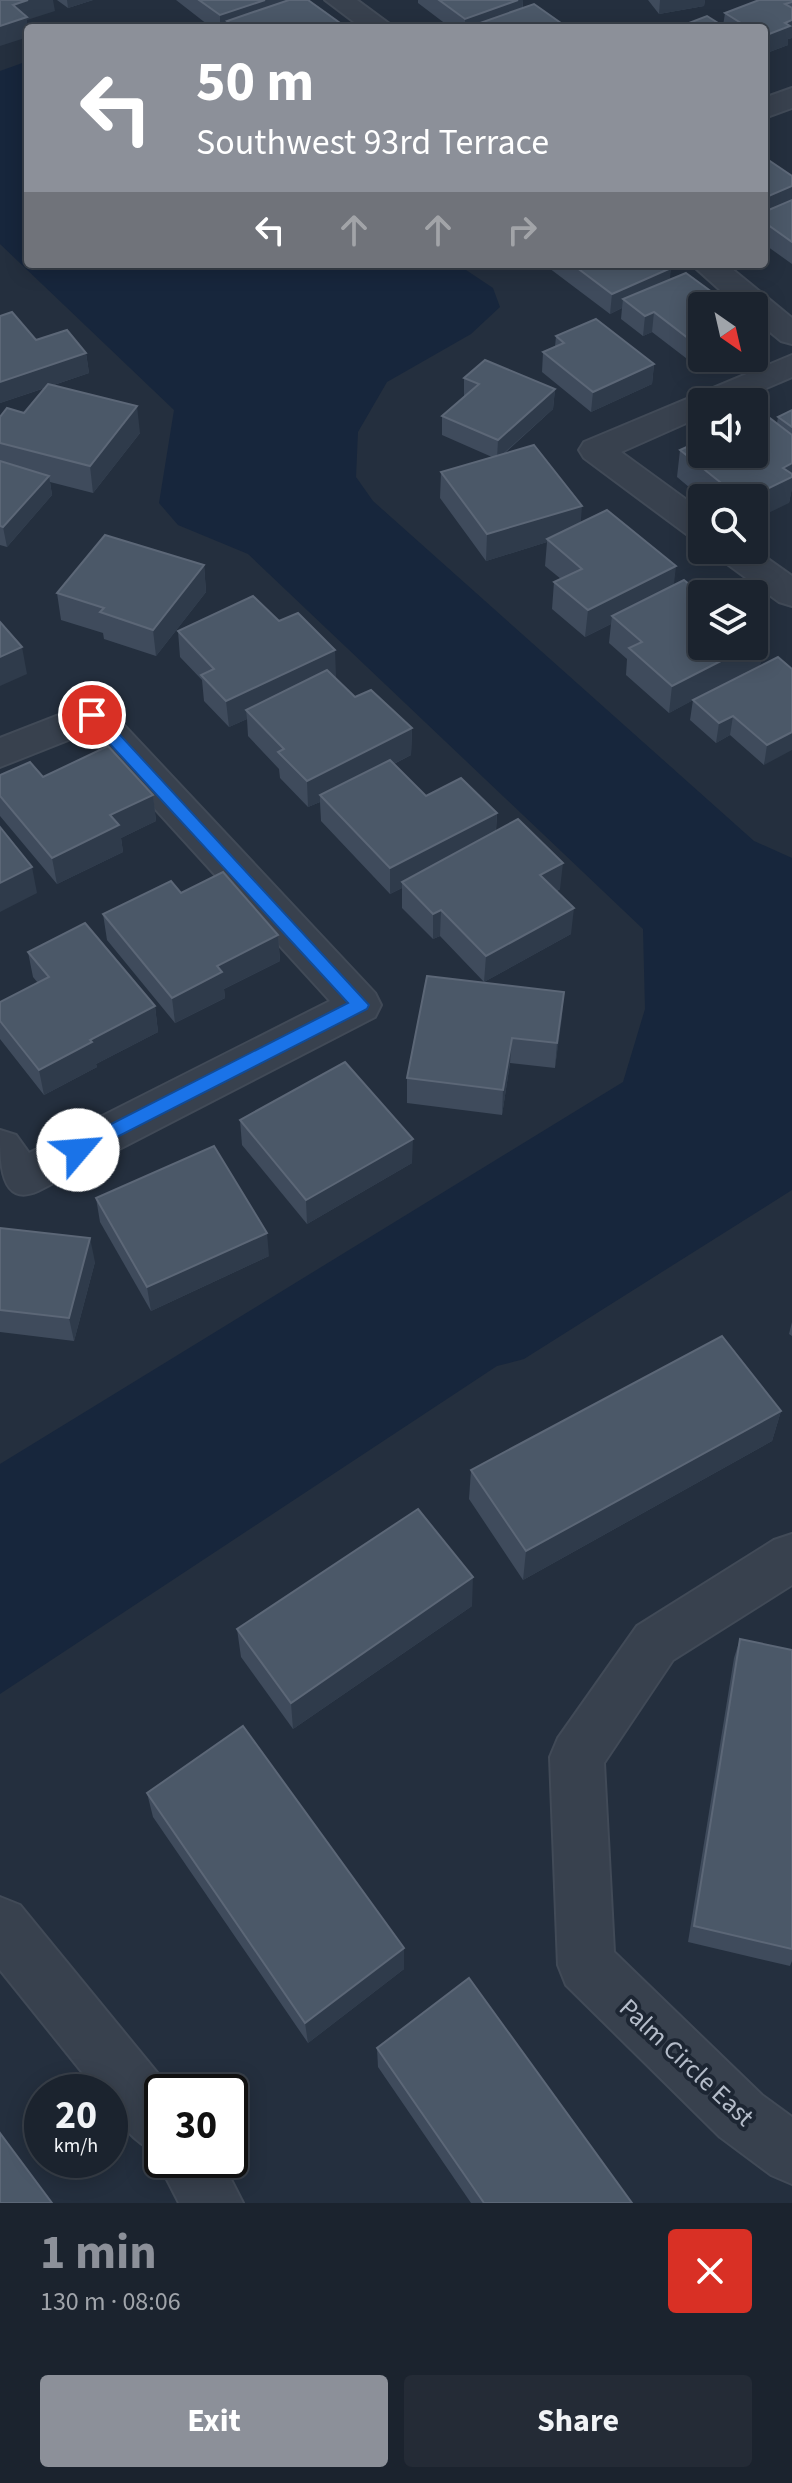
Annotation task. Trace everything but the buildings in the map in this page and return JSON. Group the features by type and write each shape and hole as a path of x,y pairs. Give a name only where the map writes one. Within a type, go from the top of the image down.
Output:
{"street":[{"path":"339,0 375,24"},
{"path":"768,107 792,97"},
{"path":"712,268 792,334"},
{"path":"739,388 792,365"},
{"path":"688,410 596,450 688,518"},
{"path":"751,564 792,594"},
{"path":"0,753 92,715 360,1005 11,1163"},
{"name":"Palm Circle East","path":"792,1557 655,1643 577,1757 586,1965 741,2116 792,2154"},
{"path":"0,1925 144,2103"},
{"path":"198,2178 213,2203"}],"water":[{"path":"24,62 24,267 0,244 0,71"},
{"path":"25,268 463,268 493,288 500,307 471,334 387,382 358,432 356,477 373,501 754,841 792,858 792,1190 524,1359 497,1366 0,1694 0,1464 623,1082 645,1009 643,929 248,554 178,525 159,503 174,410"}],"route":[{"path":"78,1150 360,1005 92,715"}]}
